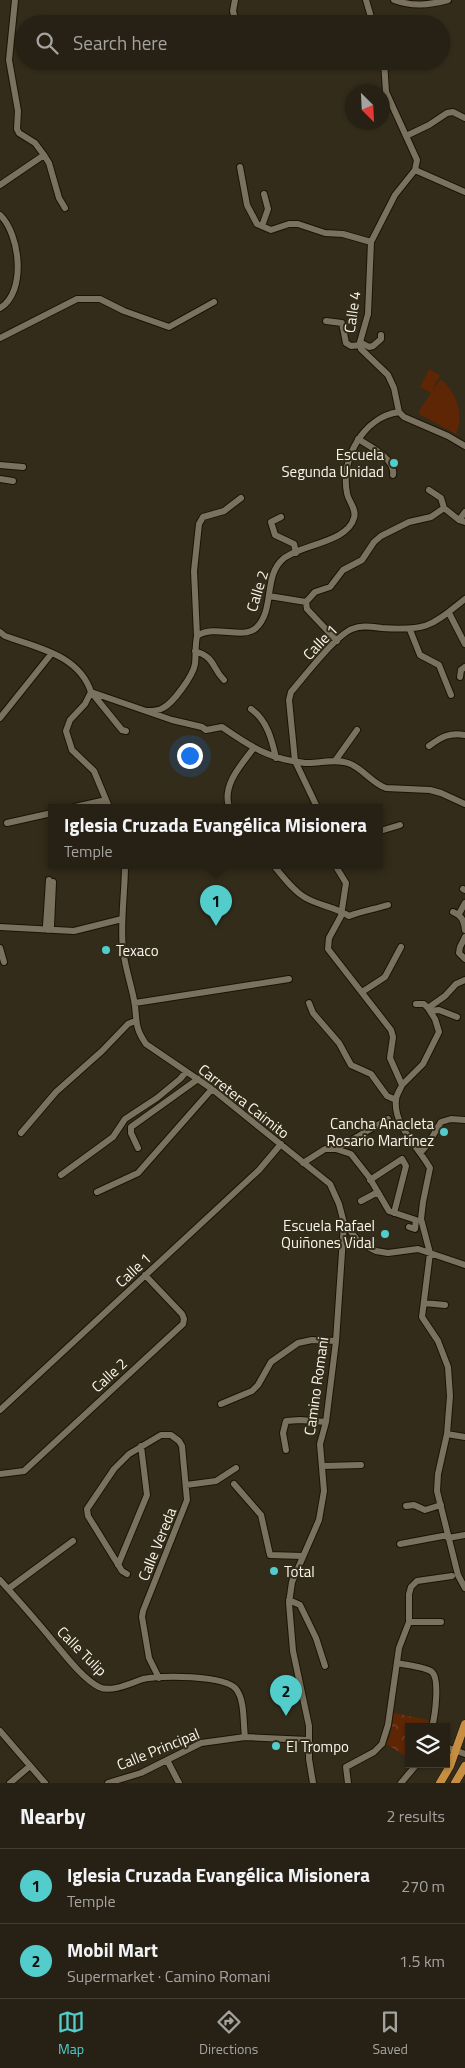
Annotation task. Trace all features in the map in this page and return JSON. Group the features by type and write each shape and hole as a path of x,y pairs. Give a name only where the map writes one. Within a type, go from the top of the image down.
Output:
{"main road":[{"path":"440,1783 450,1766 465,1724"},
{"path":"455,1783 465,1766"}],"street":[{"path":"15,0 10,60 18,111 17,129 19,133 35,143 49,163 59,198 65,208"},
{"path":"234,15 235,0"},
{"path":"366,0 370,15"},
{"path":"394,0 406,4 430,5 448,0"},
{"path":"385,70 386,92 417,160 415,170 465,192"},
{"path":"406,136 429,125 447,113 453,112 465,118"},
{"path":"0,185 44,155"},
{"path":"240,167 247,205 257,224 271,230 289,224 298,224 325,233 344,234 371,242"},
{"name":"Calle 4","path":"399,412 394,388 388,375 362,349 361,343 368,314 371,242 395,195 415,170"},
{"path":"262,226 268,210 264,194"},
{"path":"0,215 8,224 14,237 18,274 7,302 0,308"},
{"path":"0,338 77,298 100,299 124,311 169,327 214,302"},
{"path":"326,321 342,324 346,343 351,346 361,343 369,347 373,346 382,339 381,335"},
{"path":"399,412 404,417 448,436 465,446"},
{"name":"Calle 2","path":"197,636 213,631 242,633 255,630 265,617 272,579 280,562 296,552 340,534 350,525 355,517 347,494 345,474 349,456 358,439 387,414 399,412"},
{"path":"358,439 390,461 394,470 393,475"},
{"path":"0,465 23,467"},
{"path":"0,480 13,481"},
{"path":"429,490 441,498 444,508 462,521 465,512"},
{"path":"147,711 156,711 168,705 184,686 193,671 197,636 194,571 199,524 203,517 224,511 241,498"},
{"path":"306,602 315,592 330,587 343,570 362,560 374,542 381,536 410,522 431,518 444,508"},
{"path":"281,517 271,522 275,535 294,544 296,552"},
{"path":"269,596 306,602"},
{"name":"Calle 1","path":"295,761 290,696 337,641 350,630 359,626 410,630 433,624 465,599"},
{"path":"306,602 308,609 337,641"},
{"path":"449,613 465,644"},
{"path":"410,630 420,655 439,665 451,696"},
{"path":"0,632 5,636 52,653 78,668 87,680 91,692 122,730 126,732"},
{"path":"195,651 212,660 218,675 224,680"},
{"path":"0,718 52,653"},
{"path":"460,677 461,670 465,667"},
{"path":"91,692 172,720 202,726 206,730 222,727 253,749 276,758 307,763 334,761 348,763 366,773 379,786 430,790 465,804"},
{"path":"91,692 85,704 70,720 66,731 72,750 94,771 107,804"},
{"path":"251,710 260,719 271,737 276,758"},
{"path":"334,761 357,730"},
{"path":"429,746 442,736 456,733 465,735"},
{"path":"227,804 226,800 233,777 253,749"},
{"path":"295,761 316,804"},
{"path":"7,823 48,813"},
{"path":"383,830 400,825"},
{"name":"Carretera Caimito","path":"126,869 122,919 123,951 134,1003 135,1022 139,1034 146,1044 212,1089 330,1184 339,1204 344,1223 359,1242 376,1251 388,1253 418,1249 465,1265"},
{"path":"277,869 306,898 342,911 349,916 362,911 388,906"},
{"path":"338,869 346,882 341,916 329,938 328,949 391,1030 393,1037 390,1058 402,1085"},
{"path":"48,930 51,926 51,881"},
{"path":"465,903 456,913 464,922 465,930"},
{"path":"0,926 74,931 122,919"},
{"path":"465,937 459,953 465,959"},
{"path":"362,992 386,977 401,947"},
{"path":"0,948 4,962"},
{"path":"134,1003 289,979"},
{"path":"429,1009 456,984 465,980"},
{"path":"308,1002 313,1013 338,1043 351,1065 371,1074 387,1096 396,1100"},
{"path":"416,1004 424,1004 429,1009 435,1019 439,1032 423,1064 402,1085 396,1100 403,1128 430,1168 421,1219 430,1253 422,1317 438,1341 448,1367 450,1396 447,1434 438,1474 437,1491 458,1575 465,1588"},
{"path":"429,1009 439,1010 457,1017"},
{"path":"20,1133 56,1092 102,1051 128,1024 135,1022"},
{"path":"61,1175 113,1136 125,1119 157,1098 186,1072"},
{"path":"138,1148 131,1133 131,1128 198,1079"},
{"path":"97,1192 138,1173 212,1089"},
{"path":"336,1149 388,1119"},
{"path":"421,1152 441,1122 452,1119 465,1120"},
{"name":"Calle 1","path":"0,1410 258,1170 281,1144"},
{"path":"303,1163 325,1149 336,1149 351,1154 389,1211 416,1220 415,1229 409,1227"},
{"path":"370,1180 402,1159 406,1166 394,1213"},
{"path":"361,1201 378,1192"},
{"name":"Camino Romani","path":"313,1783 308,1740 309,1726 293,1651 289,1600 292,1582 319,1520 324,1491 320,1444 326,1422 336,1341 344,1223"},
{"name":"Calle 2","path":"0,1474 24,1471 183,1324 182,1314 146,1275"},
{"path":"424,1303 444,1305"},
{"path":"221,1404 252,1391 258,1385 271,1362 298,1343 312,1340 336,1341"},
{"path":"286,1450 284,1433 286,1421 326,1422"},
{"name":"Calle Vereda","path":"127,1574 122,1571 88,1516 88,1509 114,1469 129,1454 161,1435 167,1434 176,1437 182,1446 186,1504 143,1611 148,1658 159,1678"},
{"path":"447,1434 465,1437"},
{"path":"118,1564 147,1495 141,1446"},
{"path":"323,1466 361,1465"},
{"path":"186,1485 216,1481 236,1468"},
{"path":"234,1484 261,1516 270,1555 303,1556"},
{"path":"406,1506 414,1505 425,1510 441,1505"},
{"path":"400,1544 465,1535"},
{"path":"8,1589 73,1541"},
{"path":"348,1783 346,1767 374,1752 382,1744 385,1735 399,1648 409,1622 409,1594 411,1587 417,1581 452,1576"},
{"name":"Calle Tulip","path":"0,1580 69,1659 92,1683 101,1688 114,1688 146,1678 212,1678 228,1682 240,1696 245,1737"},
{"path":"289,1600 300,1605 316,1638 325,1666"},
{"path":"409,1622 441,1622"},
{"path":"397,1663 432,1671 436,1678 433,1723"},
{"path":"0,1731 45,1783"},
{"name":"Calle Principal","path":"108,1783 141,1773 201,1743 245,1737 308,1740"},
{"path":"450,1748 465,1754"},
{"path":"167,1760 179,1783"},
{"path":"10,1783 30,1766"},
{"path":"401,1783 414,1768"}],"green space":[{"path":"429,369 440,375 432,390 441,379 451,390 458,404 460,419 456,434 419,414 431,393 420,387"},
{"path":"394,1713 429,1720 428,1723 405,1723 405,1756 386,1744 390,1737"}],"place":[{"name":"Escuela Segunda Unidad","path":"394,463"},
{"name":"Iglesia Cruzada Evangélica Misionera","path":"216,926"},
{"name":"Texaco","path":"106,950"},
{"name":"Cancha Anacleta Rosario Martínez","path":"444,1132"},
{"name":"Escuela Rafael Quiñones Vidal","path":"385,1234"},
{"name":"Total","path":"274,1571"},
{"name":"Mobil Mart","path":"286,1716"},
{"name":"El Trompo","path":"276,1746"}]}
